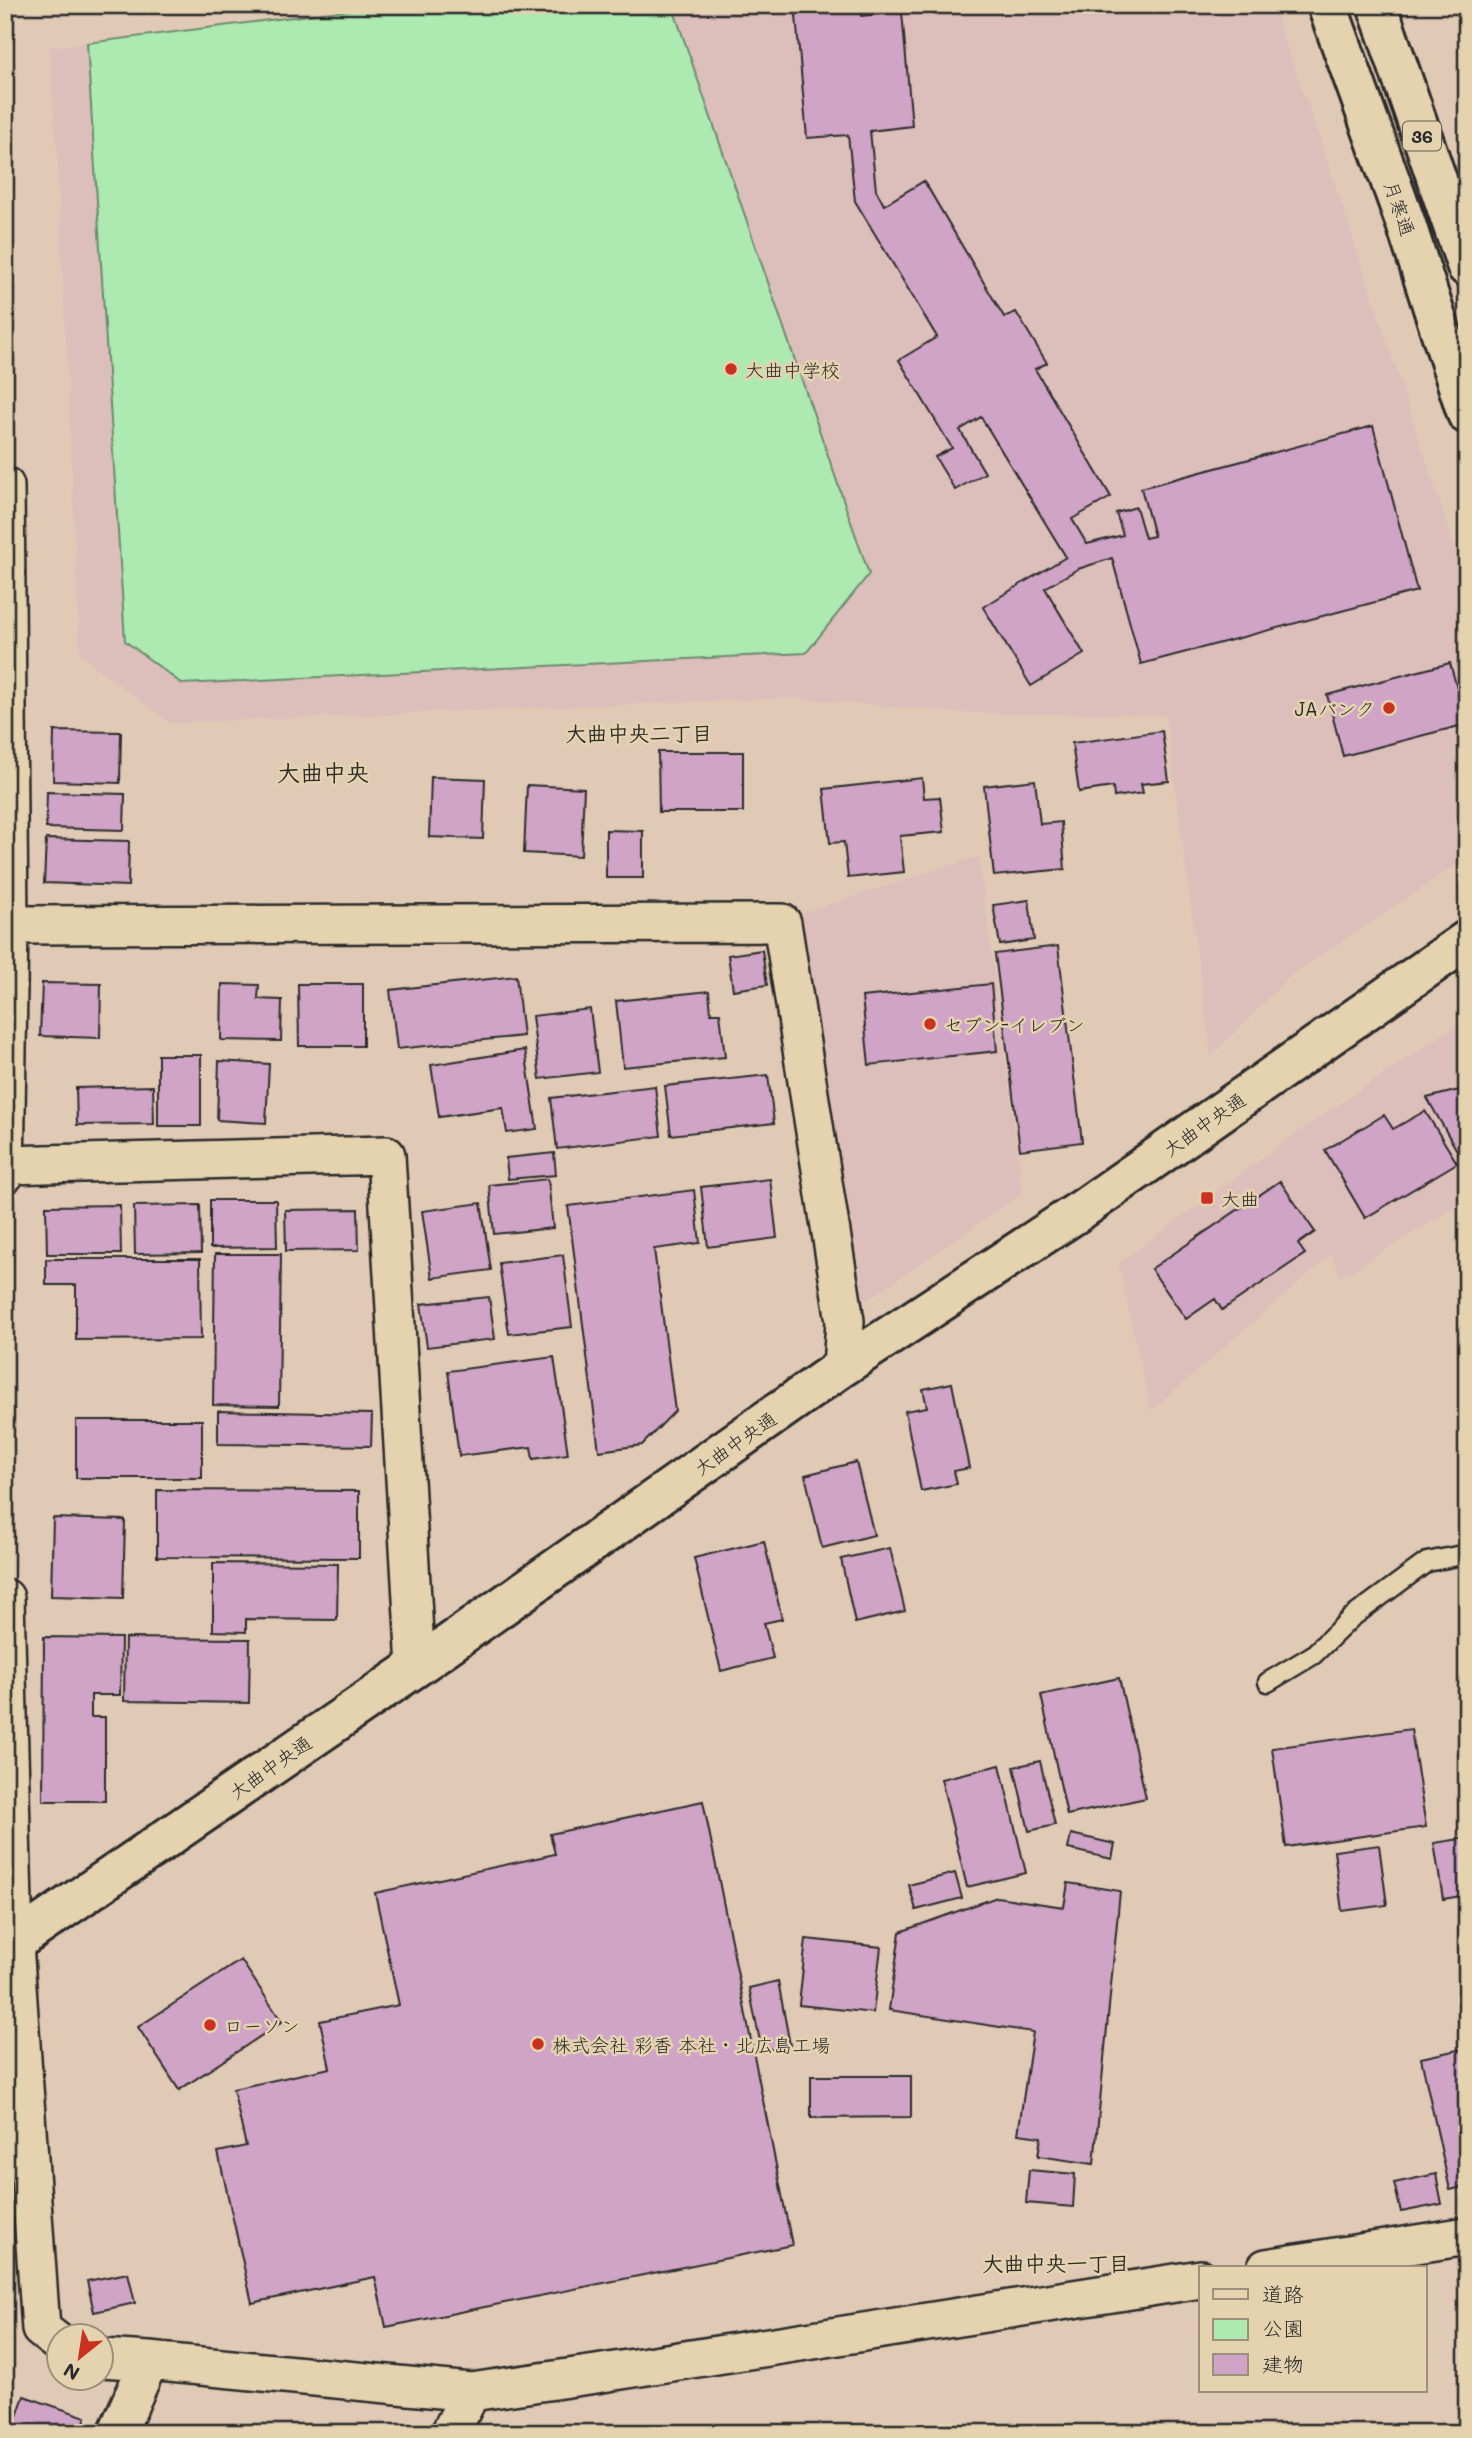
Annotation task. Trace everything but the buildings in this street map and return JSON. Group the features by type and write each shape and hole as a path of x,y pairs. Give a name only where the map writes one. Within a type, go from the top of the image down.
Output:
{"main road":[{"name":"月寒通","path":"1327,5 1406,224 1467,414"},
{"name":"36","path":"1377,5 1467,267"},
{"name":"大曲中央通","path":"9,1947 416,1667 842,1367 1081,1210 1467,940"}],"street":[{"path":"5,486 9,925 5,1174"},
{"path":"9,925 782,923 845,1321 842,1367"},
{"path":"5,1164 386,1155 416,1667"},
{"path":"5,1598 9,1947 41,2329 46,2333"},
{"path":"1279,2266 1467,2236"},
{"path":"116,2359 471,2392 1199,2279"},
{"path":"117,2433 149,2361"},
{"path":"450,2433 471,2392"}],"lane":[{"path":"1268,1682 1313,1655 1351,1618 1427,1562 1467,1554"}],"shaded area":[{"name":"大曲中学校","path":"388,5 1272,5 1321,141 1467,584 1467,858 1289,977 1211,1057 1165,715 959,713 790,698 170,723 80,655 57,154 49,47"},
{"path":"979,856 1023,1193 869,1299 865,1298 858,1294 854,1286 802,913"},
{"path":"1467,1018 1467,1200 1340,1278 1332,1254 1151,1411 1118,1264 1296,1133"}],"green space":[{"path":"388,5 672,5 869,574 806,653 182,684 125,641 87,43"}],"place":[{"name":"大曲中学校","path":"731,369"},
{"name":"JAバンク","path":"1389,708"},
{"name":"セブン-イレブン","path":"930,1024"},
{"name":"大曲","path":"1207,1198"},
{"name":"ローソン","path":"210,2025"},
{"name":"株式会社 彩香 本社・北広島工場","path":"538,2044"}],"district":[{"name":"大曲中央二丁目","path":"639,732"},
{"name":"大曲中央","path":"323,772"},
{"name":"大曲中央一丁目","path":"1056,2262"}]}
